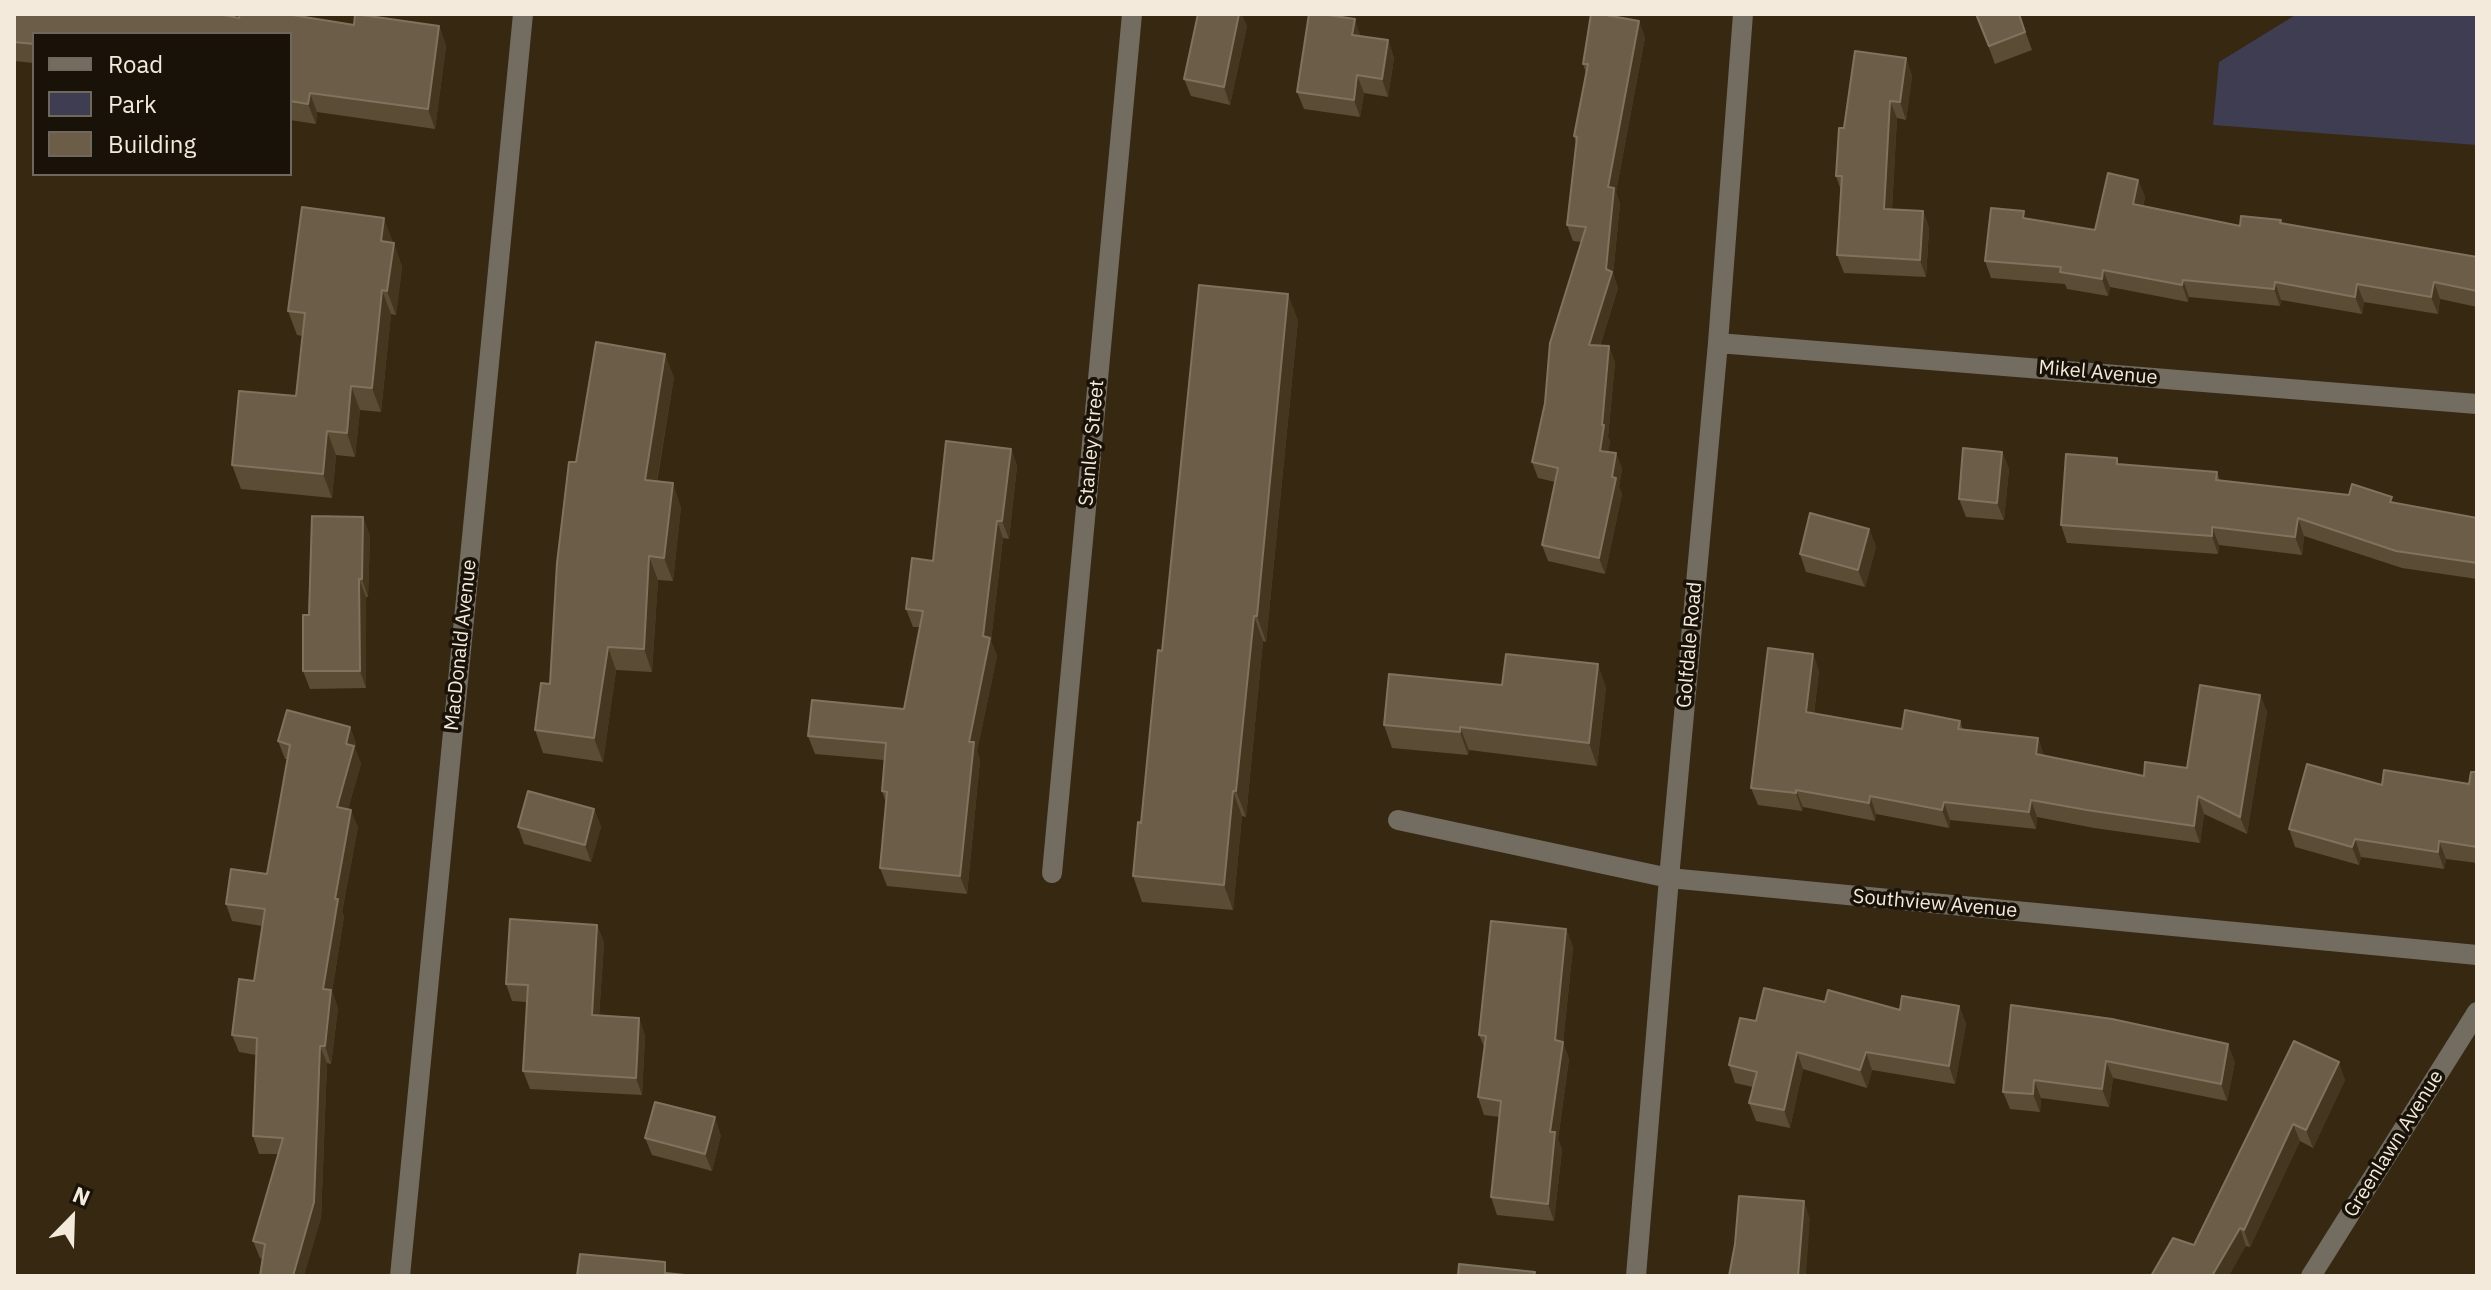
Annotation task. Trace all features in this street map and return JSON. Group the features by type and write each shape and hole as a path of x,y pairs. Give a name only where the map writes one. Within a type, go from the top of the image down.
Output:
{"street":[{"name":"MacDonald Avenue","path":"400,1276 523,14"},
{"name":"Stanley Street","path":"1052,873 1132,14"},
{"name":"Golfdale Road","path":"1636,1276 1718,343 1743,14"},
{"name":"Mikel Avenue","path":"1718,343 2477,404"},
{"name":"Southview Avenue","path":"1398,820 1669,878 2477,955"},
{"name":"Greenlawn Avenue","path":"2311,1276 2477,1012"}],"green space":[{"path":"2297,14 2477,14 2477,145 2213,125 2219,62"}],"building":[{"path":"14,14 219,14 239,18 240,14 286,14 354,25 355,14 439,26 428,109 310,93 308,104 292,101 292,32 32,32 32,44 14,42"},
{"path":"1198,14 1239,14 1224,87 1184,79"},
{"path":"1309,14 1355,19 1352,35 1388,40 1382,79 1357,75 1354,100 1297,92"},
{"path":"1591,14 1639,21 1608,187 1614,188 1606,269 1612,272 1589,345 1609,346 1600,451 1616,453 1612,477 1616,478 1599,558 1542,545 1558,468 1532,462 1545,403 1550,343 1586,227 1567,225 1577,137 1574,136 1588,64 1583,64"},
{"path":"1976,14 2019,14 2025,32 1989,46"},
{"path":"1855,51 1906,58 1900,102 1890,101 1884,209 1923,211 1920,260 1837,255 1842,176 1836,176 1839,128 1844,128"},
{"path":"2108,173 2138,180 2133,204 2240,226 2241,216 2281,220 2280,223 2477,257 2477,291 2434,282 2431,297 2357,284 2355,297 2275,282 2274,289 2183,280 2182,285 2103,270 2102,279 2060,272 2061,267 1985,261 1991,208 2024,211 2023,218 2095,230"},
{"path":"302,207 384,218 381,241 394,243 387,291 382,290 372,388 351,386 347,433 327,431 323,474 232,465 239,391 296,396 305,313 288,311"},
{"path":"1199,285 1288,294 1257,616 1254,616 1224,885 1133,876 1158,650 1162,651"},
{"path":"596,342 665,354 645,480 673,483 664,558 649,556 644,649 608,647 594,738 535,730 541,683 550,684 557,563 569,462 576,462"},
{"path":"946,441 1011,449 1002,521 997,521 983,636 990,638 969,742 974,742 960,876 880,868 887,792 882,791 886,743 808,736 812,700 904,709 923,611 906,609 912,558 933,561"},
{"path":"1963,448 2002,452 1997,503 1959,499"},
{"path":"2066,454 2117,458 2117,464 2217,472 2216,480 2349,495 2352,484 2392,497 2390,502 2477,518 2477,563 2396,551 2298,518 2295,537 2212,527 2212,536 2061,525"},
{"path":"1810,513 1869,529 1858,570 1800,554"},
{"path":"312,516 363,517 362,579 359,579 360,671 303,671 303,615 309,615"},
{"path":"1768,648 1813,654 1806,712 1902,729 1905,710 1960,721 1958,729 2038,738 2036,754 2144,776 2145,762 2187,768 2200,685 2260,695 2240,817 2198,796 2194,826 2031,800 2029,812 1944,802 1942,810 1870,796 1869,803 1796,790 1796,793 1751,788"},
{"path":"1506,654 1598,664 1589,743 1460,727 1460,732 1384,725 1389,674 1502,685"},
{"path":"287,710 350,727 346,744 354,746 337,807 351,810 323,989 331,990 325,1046 320,1046 314,1202 293,1276 260,1276 265,1244 253,1241 283,1138 253,1136 257,1038 232,1035 239,979 254,981 265,909 226,904 231,869 267,874 290,745 278,741"},
{"path":"2307,764 2382,785 2384,770 2469,784 2471,772 2477,772 2477,847 2439,841 2438,852 2355,839 2352,847 2289,829"},
{"path":"528,791 594,809 585,845 518,827"},
{"path":"510,919 597,925 592,1015 639,1018 636,1078 523,1071 528,985 506,984"},
{"path":"1491,921 1566,929 1555,1040 1563,1042 1550,1132 1555,1132 1548,1204 1491,1197 1501,1101 1478,1097 1486,1036 1479,1035"},
{"path":"1764,988 1825,1002 1828,990 1900,1010 1902,996 1959,1006 1949,1066 1866,1052 1860,1070 1797,1052 1784,1110 1749,1103 1757,1072 1729,1065 1740,1018 1756,1021"},
{"path":"2011,1005 2112,1019 2228,1044 2221,1084 2106,1061 2102,1089 2034,1080 2033,1094 2003,1092"},
{"path":"2294,1041 2339,1062 2306,1130 2293,1124 2244,1230 2240,1228 2212,1276 2151,1276 2173,1238 2194,1245"},
{"path":"655,1102 715,1117 705,1154 645,1138"},
{"path":"1739,1196 1804,1201 1798,1276 1729,1276"},
{"path":"580,1254 665,1262 665,1273 695,1276 577,1276"},
{"path":"1459,1264 1535,1272 1534,1276 1458,1276"}]}
